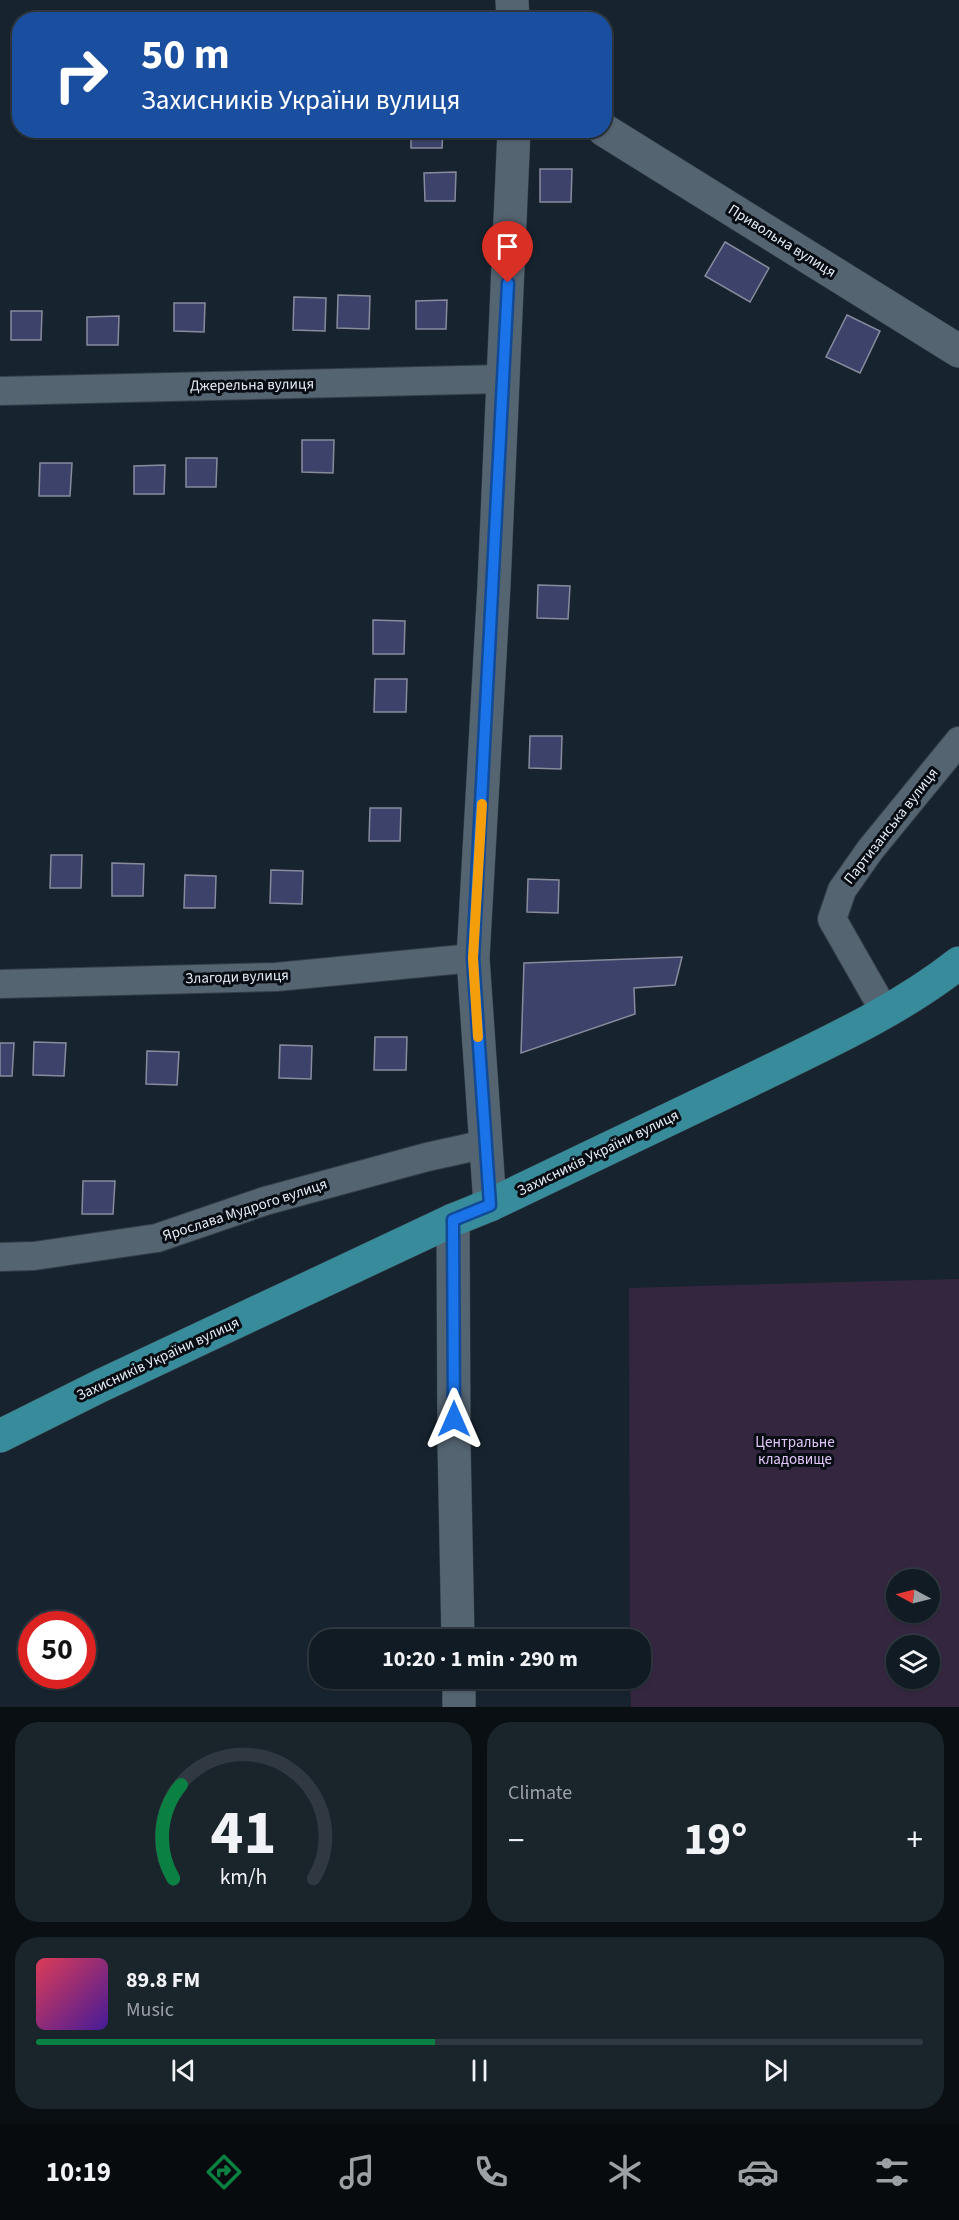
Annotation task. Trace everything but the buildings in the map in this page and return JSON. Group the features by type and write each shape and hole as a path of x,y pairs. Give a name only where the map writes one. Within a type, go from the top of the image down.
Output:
{"highway":[{"name":"Захисників України вулиця","path":"2,1433 453,1220 490,1205 783,1064 885,1012 932,984 959,963"}],"street":[{"name":"Привольна вулиця","path":"612,135 959,351"},
{"path":"490,1205 473,958 504,379 514,138"},
{"name":"Джерельна вулиця","path":"0,391 504,379"},
{"name":"Партизанська вулиця","path":"885,1012 832,919 842,890 870,850 959,741"},
{"name":"Злагоди вулиця","path":"0,984 276,977 473,958"},
{"name":"Ярослава Мудрого вулиця","path":"0,1257 34,1256 157,1238 265,1201 427,1156 486,1144"},
{"path":"453,1220 458,1629"},
{"path":"459,1689 459,1707"}],"green space":[{"name":"Центральне кладовище","path":"959,1279 959,1707 631,1707 630,1689 651,1689 651,1629 630,1629 629,1288"}],"slow traffic":[{"path":"478,1037 473,958 482,804"}],"route":[{"path":"454,1419 453,1220 490,1205 473,958 508,283"}]}
